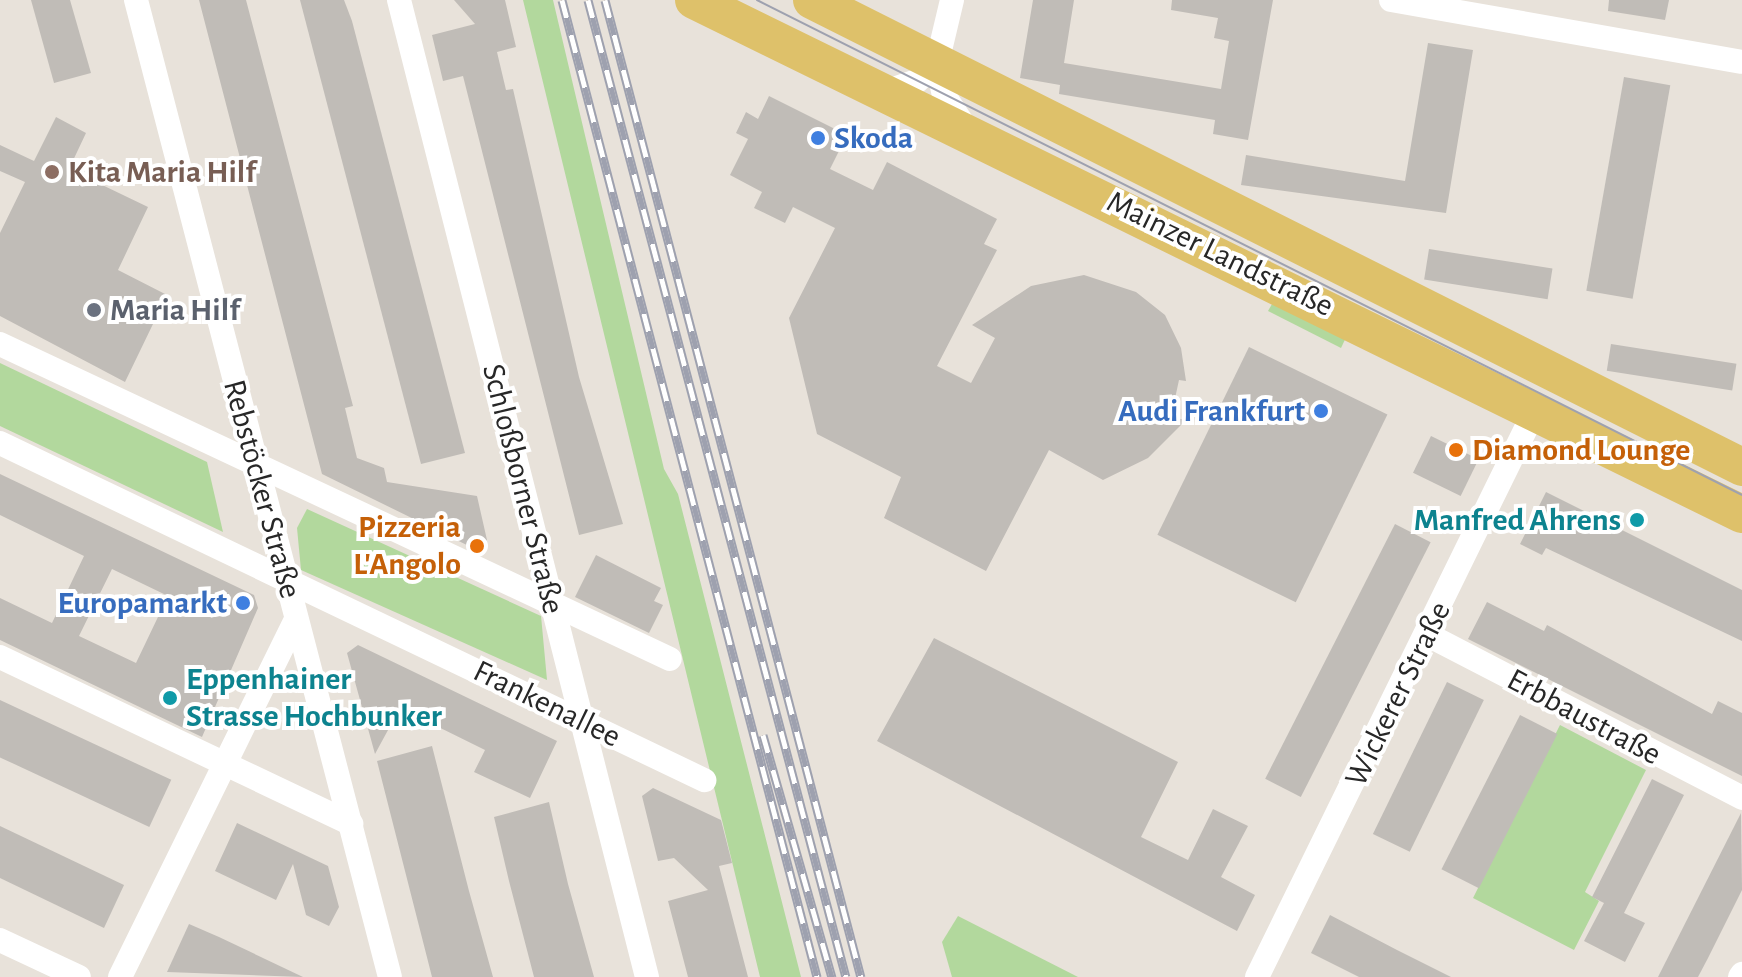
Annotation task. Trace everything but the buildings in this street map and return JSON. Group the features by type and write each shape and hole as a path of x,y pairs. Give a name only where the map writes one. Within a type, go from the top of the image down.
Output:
{"main road":[{"name":"Mainzer Landstraße","path":"694,0 1742,514"},
{"name":"Mainzer Landstraße","path":"836,4 937,63 1742,467"}],"street":[{"name":"Rebstöcker Straße","path":"136,0 255,470 390,977"},
{"name":"Schloßborner Straße","path":"399,0 552,606 576,718 647,977"},
{"path":"952,0 937,63 944,95 973,138"},
{"path":"1391,0 1742,62"},
{"path":"882,93 917,81 937,63"},
{"path":"0,344 255,470 670,659"},
{"name":"Wickerer Straße","path":"1257,977 1428,635 1535,410"},
{"name":"Frankenallee","path":"0,443 704,780"},
{"path":"120,977 296,619"},
{"name":"Erbbaustraße","path":"1428,635 1742,798"},
{"path":"0,657 351,824"},
{"path":"0,940 79,977"}],"green space":[{"path":"523,0 553,0 664,469 678,494 801,977 760,977"},
{"path":"1272,304 1350,329 1341,348 1268,311"},
{"path":"0,363 207,462 223,532 0,426"},
{"path":"307,509 541,616 547,680 301,570 297,528"},
{"path":"1560,725 1646,770 1585,892 1599,901 1574,950 1473,898"},
{"path":"958,916 1078,977 952,977 942,942"}],"tram line":[{"path":"757,0 1742,495"}],"railway":[{"path":"562,0 817,977"},
{"path":"588,0 846,977"},
{"path":"605,0 861,977"},
{"path":"763,735 832,977"}],"place":[{"name":"Skoda","path":"818,138"},
{"name":"Kita Maria Hilf","path":"52,172"},
{"name":"Maria Hilf","path":"94,310"},
{"name":"Audi Frankfurt","path":"1321,411"},
{"name":"Diamond Lounge","path":"1456,450"},
{"name":"Manfred Ahrens","path":"1637,520"},
{"name":"Pizzeria L'Angolo","path":"477,546"},
{"name":"Europamarkt","path":"243,603"},
{"name":"Eppenhainer Strasse Hochbunker","path":"170,698"}]}
